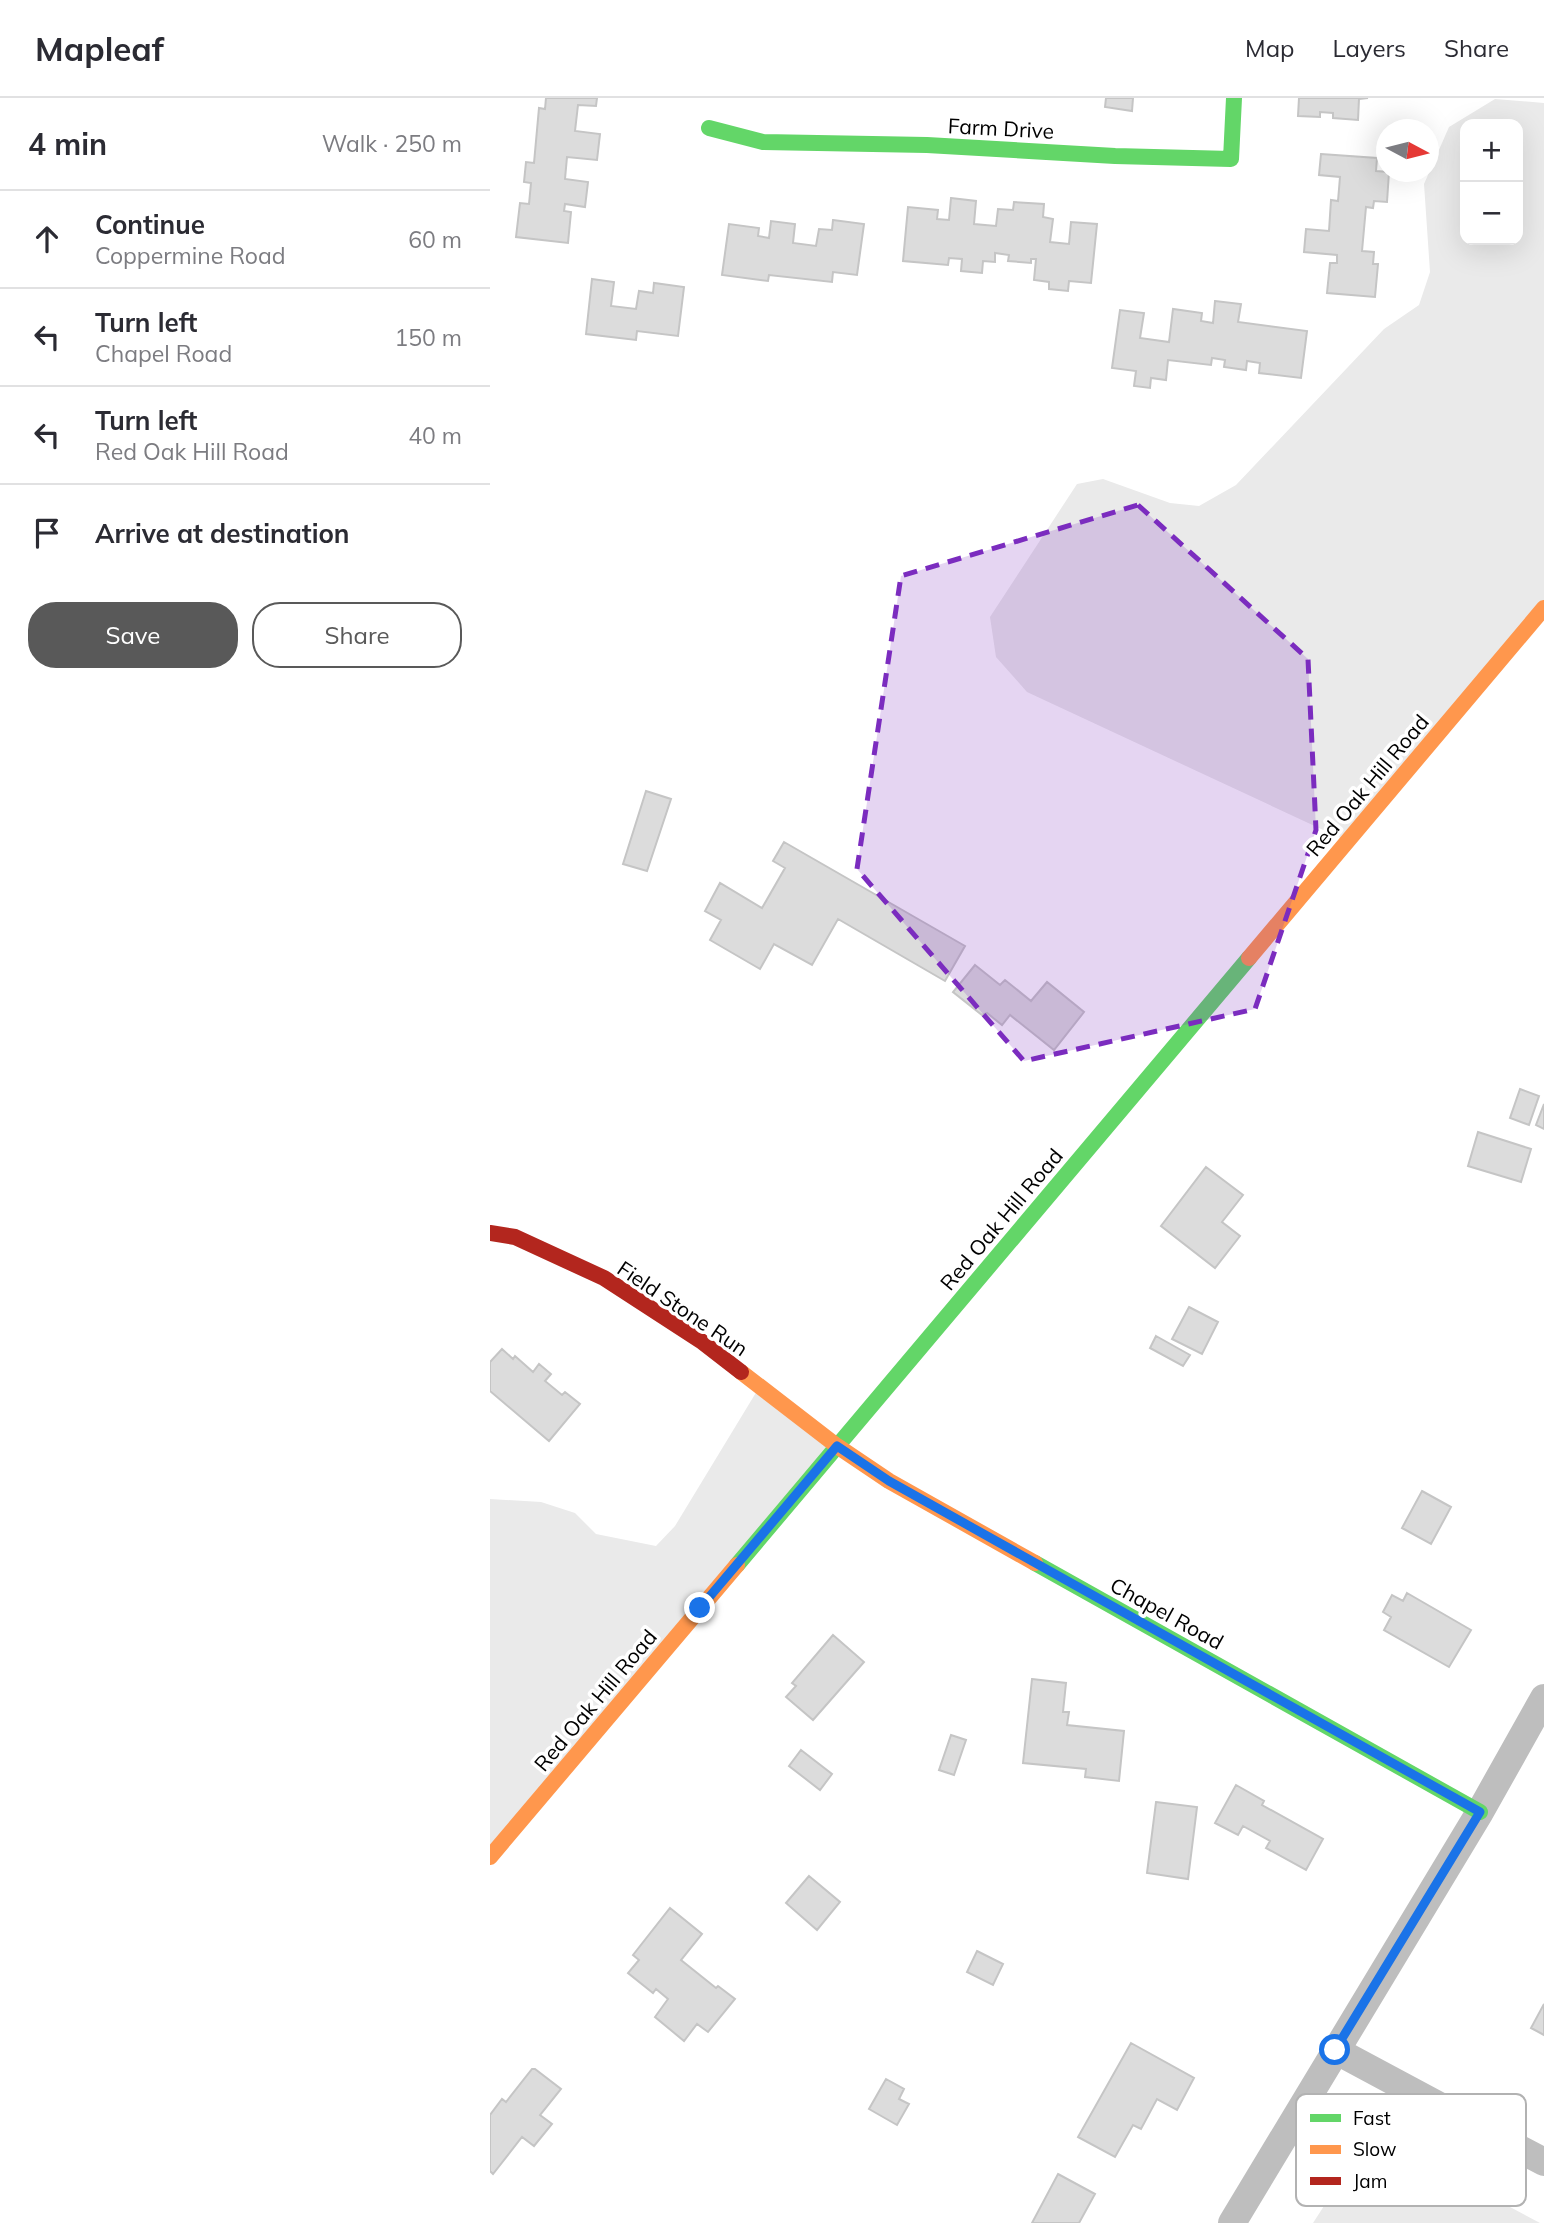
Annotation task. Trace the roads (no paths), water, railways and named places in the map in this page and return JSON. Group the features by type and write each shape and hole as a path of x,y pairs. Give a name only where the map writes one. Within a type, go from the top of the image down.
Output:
{"street":[{"name":"Farm Drive","path":"709,128 763,142 927,145 1115,156 1231,159 1234,98"},
{"name":"Red Oak Hill Road","path":"490,1857 1544,608"},
{"name":"Field Stone Run","path":"490,1233 515,1237 604,1278 701,1342 837,1446"},
{"name":"Chapel Road","path":"837,1446 889,1481 1480,1812"},
{"path":"1309,2094 1480,1812 1544,1698"},
{"path":"1335,2050 1417,2094"},
{"path":"1232,2223 1296,2116"},
{"path":"1526,2152 1544,2162"}]}
